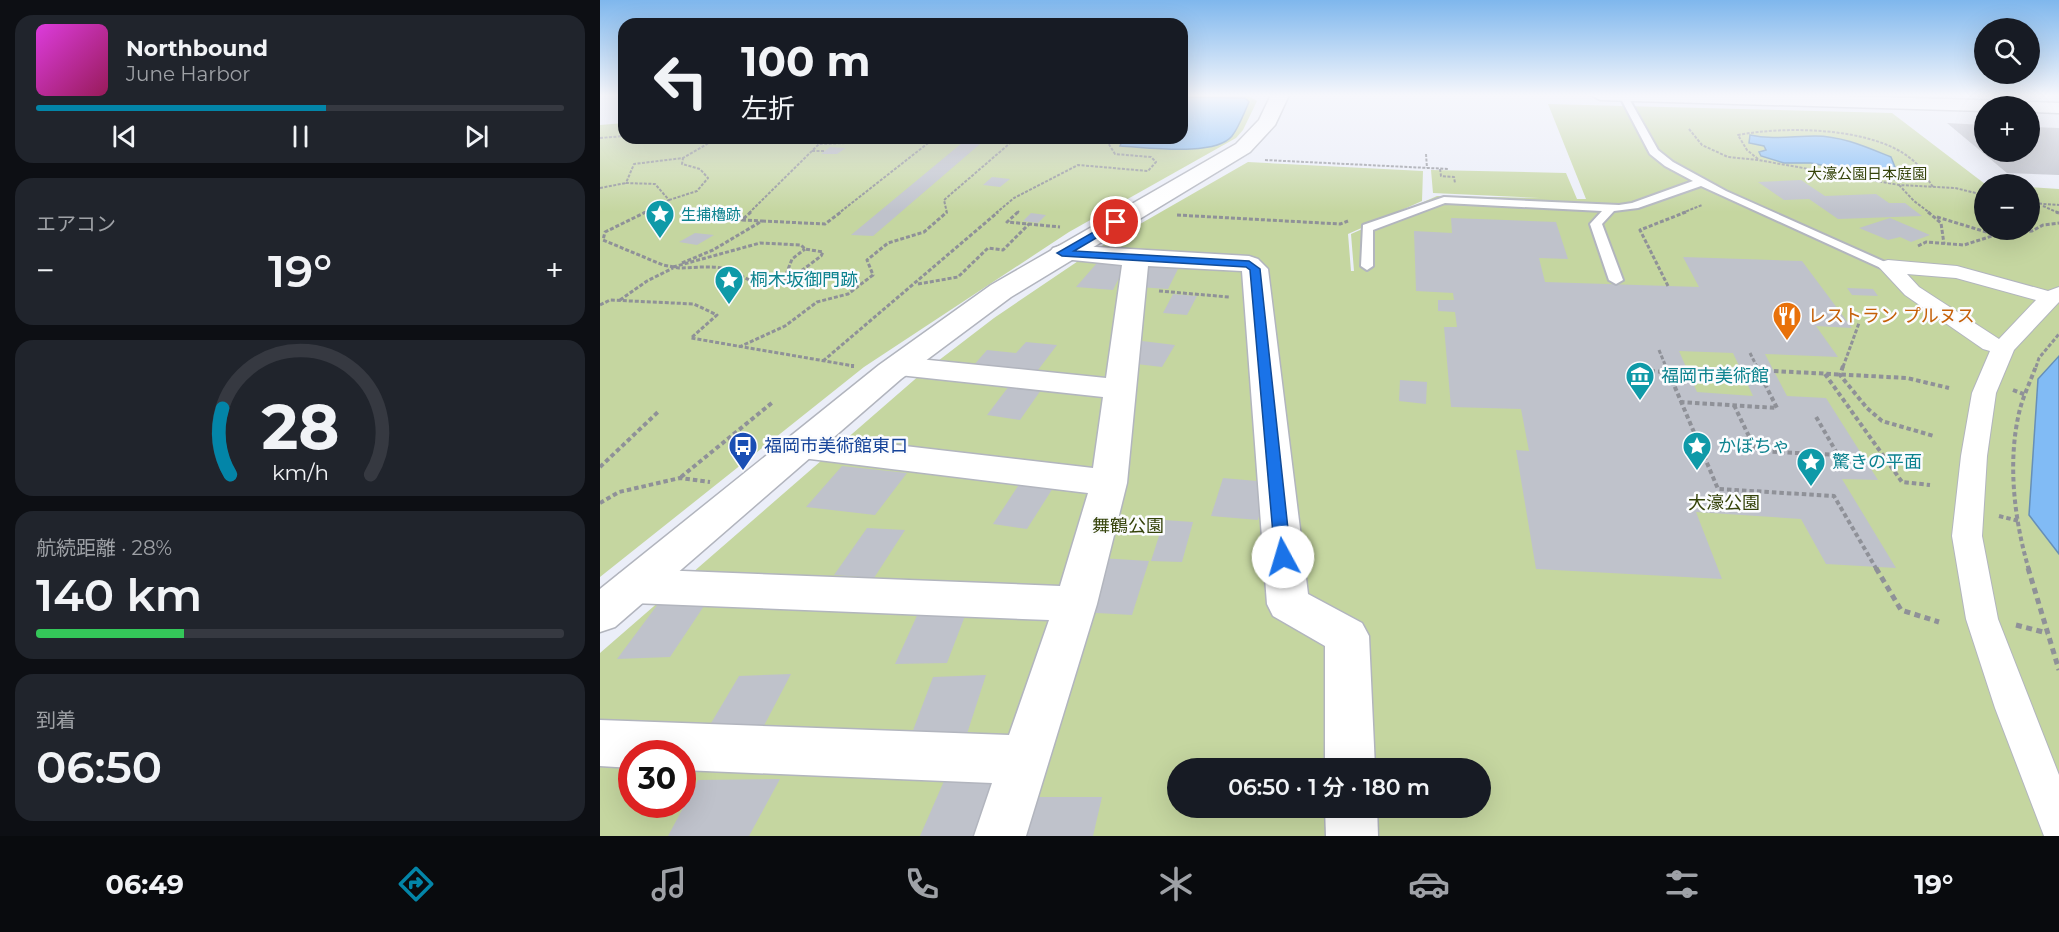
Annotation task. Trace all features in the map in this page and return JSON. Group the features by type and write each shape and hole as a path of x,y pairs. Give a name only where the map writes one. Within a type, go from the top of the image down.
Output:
{"street":[{"path":"600,614 895,369 1001,291 1063,240 1243,148 1259,134"},
{"path":"1063,240 1134,274 1249,264 1255,269 1288,604 1347,636 1350,758"},
{"path":"1888,266 1957,272 2049,294 2049,299 2002,348 1984,393 1974,456 1967,536 1982,619 2013,708 2059,824"},
{"path":"1888,266 1912,291 1991,344"},
{"path":"1000,836 1076,604 1109,483 1134,274"},
{"path":"895,369 1121,389"},
{"path":"802,446 1109,483"},
{"path":"633,586 1076,604"},
{"path":"600,743 1024,760"},
{"path":"1351,818 1352,836"}],"lane":[{"path":"1644,134 1654,152 1701,182 1888,266"},
{"path":"1367,266 1367,228 1444,200 1611,208 1634,206 1701,182"},
{"path":"1611,208 1596,224 1616,280"}],"path":[{"path":"1692,134 1717,156 1737,160 1758,160 1899,185 1955,188 1974,193"},
{"path":"1742,134 1738,135 1747,150 1758,160"},
{"path":"1841,134 1873,140 1909,156 1934,188"},
{"path":"600,138 618,136"},
{"path":"626,183 634,164 683,158 707,144"},
{"path":"819,144 742,220 825,224 927,144"},
{"path":"837,147 840,144"},
{"path":"739,347 785,326 817,302 848,294 873,275 867,260 888,243 924,232 947,213 944,200 1009,144"},
{"path":"823,361 916,284 1014,198 1078,165 1148,171 1156,162 1151,157 1115,154 1109,144"},
{"path":"811,151 824,151"},
{"path":"1426,154 1427,168"},
{"path":"673,267 760,243 801,245 805,249 823,252 821,256 784,280 775,284 762,284 747,281 726,269 673,267 644,258 603,240 605,232 669,200 690,195 706,185 708,178 704,170 697,166 682,164 683,158"},
{"path":"1264,159 1449,169"},
{"path":"600,188 626,183 655,184 669,200"},
{"path":"1899,185 1914,202 1936,217 1974,228"},
{"path":"1668,286 1640,230 1704,204"},
{"path":"2040,204 2059,205"},
{"path":"2040,206 2059,213"},
{"path":"1018,211 1007,222 1029,224 1063,240"},
{"path":"1169,215 1340,224 1351,220"},
{"path":"1936,217 1945,233 1944,244"},
{"path":"620,300 646,281 713,250 762,221"},
{"path":"916,284 958,277 988,248 1003,250 1029,224"},
{"path":"2040,227 2059,224"},
{"path":"1917,246 1926,242 1964,245 1980,240"},
{"path":"784,280 792,259 805,249"},
{"path":"1134,274 1257,299"},
{"path":"600,305 610,300 694,304 717,315 692,338 823,361 895,369"},
{"path":"1840,375 1859,323"},
{"path":"2059,334 2039,358 2020,410 2012,469 2023,550 2059,670"},
{"path":"1659,350 1718,489 1834,496 1901,610 1939,622"},
{"path":"1680,402 1777,408 1750,353"},
{"path":"1628,370 1668,372"},
{"path":"1774,372 1908,378 1949,388"},
{"path":"1825,374 1902,482 1930,485"},
{"path":"1840,375 1867,408 1882,421 1934,436"},
{"path":"680,478 773,402"},
{"path":"1734,405 1756,451 1838,455 1815,415"},
{"path":"600,467 659,411"},
{"path":"600,503 619,492 680,478 719,483"},
{"path":"2008,623 2047,633"}],"green space":[{"path":"600,134 618,134 618,144 1188,144 1188,134 1239,134 1069,232 864,367 600,577"},
{"path":"1560,134 1920,134 1974,176 1974,240 2040,240 2040,188 2059,189 2059,836 600,836 600,653 921,374 994,318 1093,251 1248,162 1423,171 1422,201 1348,234 1351,271 1354,271 1351,234 1437,196 1540,198 1433,193 1431,170 1566,173 1577,199 1586,199"}],"water":[{"path":"1188,134 1233,134 1223,143 1196,149 1120,146 1121,144 1188,144"},
{"path":"1750,135 1774,138 1825,136 1844,140 1891,157 1897,172 1911,176 1915,180 1897,180 1811,163 1784,163 1761,156 1759,152 1766,150 1764,146 1749,143"},
{"path":"2059,356 2059,554 2029,515 2038,379"}],"building":[{"path":"1960,134 1974,134 1974,146"},
{"path":"2040,134 2059,134 2059,175 2007,173 1994,162 2040,162"},
{"path":"961,144 980,144 873,236 851,235"},
{"path":"830,147 846,148 837,154 821,154"},
{"path":"992,177 1010,179 1000,187 983,185"},
{"path":"1801,180 1825,196 1876,194 1889,203 1905,203 1922,216 1838,219 1809,199 1784,200 1758,182"},
{"path":"1031,213 1046,215 1038,223 1023,221"},
{"name":"福岡市美術館","path":"1451,218 1556,222 1568,259 1539,258 1545,282 1699,287 1683,257 1802,261 1852,328 1816,326 1838,357 1765,354 1787,396 1826,398 1878,480 1842,479 1896,568 1826,564 1801,519 1696,512 1722,579 1536,569 1516,450 1529,451 1521,409 1451,407 1444,327 1457,327 1455,312 1438,311 1438,300 1454,300 1453,293 1416,291 1414,231 1452,233","holes":["1679,351 1733,353 1753,396 1697,392"]},
{"path":"1890,218 1930,235 1911,242 1900,237 1888,240 1859,228"},
{"path":"695,233 714,235 697,245 679,242"},
{"path":"1097,263 1125,266 1113,290 1076,287"},
{"path":"1149,267 1178,269 1168,289 1138,287"},
{"path":"1847,288 1873,289 1878,296 1852,295"},
{"path":"1173,294 1197,296 1187,315 1163,313"},
{"path":"1142,341 1175,345 1162,367 1128,363"},
{"path":"1026,342 1057,345 1035,374 973,366 987,350 1016,353"},
{"path":"1400,380 1427,382 1426,404 1399,401"},
{"path":"1009,386 1041,390 1020,420 987,415"},
{"path":"842,466 907,473 875,515 806,507"},
{"path":"1223,478 1268,482 1258,520 1211,516"},
{"path":"1020,483 1053,488 1027,529 993,524"},
{"path":"1164,520 1193,522 1182,562 1151,561"},
{"path":"867,528 905,530 874,578 834,575"},
{"path":"1100,558 1149,561 1132,615 1080,612"},
{"path":"706,603 670,657 617,659 658,604"},
{"path":"968,608 947,663 895,664 920,609"},
{"path":"791,674 757,739 701,740 739,676"},
{"path":"986,675 965,740 909,741 933,677"},
{"path":"780,779 749,836 668,836 678,818 696,818 696,784 698,780"},
{"path":"944,781 992,782 974,836 920,836"},
{"path":"1030,797 1102,797 1093,836 1019,836"}],"place":[{"name":"生捕櫓跡","path":"660,240"},
{"name":"桐木坂御門跡","path":"729,306"},
{"name":"レストラン プルヌス","path":"1787,342"},
{"name":"福岡市美術館","path":"1640,402"},
{"name":"福岡市美術館東口","path":"743,472"},
{"name":"かぼちゃ","path":"1697,472"},
{"name":"驚きの平面","path":"1811,488"}],"route":[{"path":"1116,222 1062,253 1249,264 1255,269 1283,557"}],"park label":[{"name":"大濠公園日本庭園","path":"1867,173"},
{"name":"大濠公園","path":"1724,503"},
{"name":"舞鶴公園","path":"1128,526"}]}
